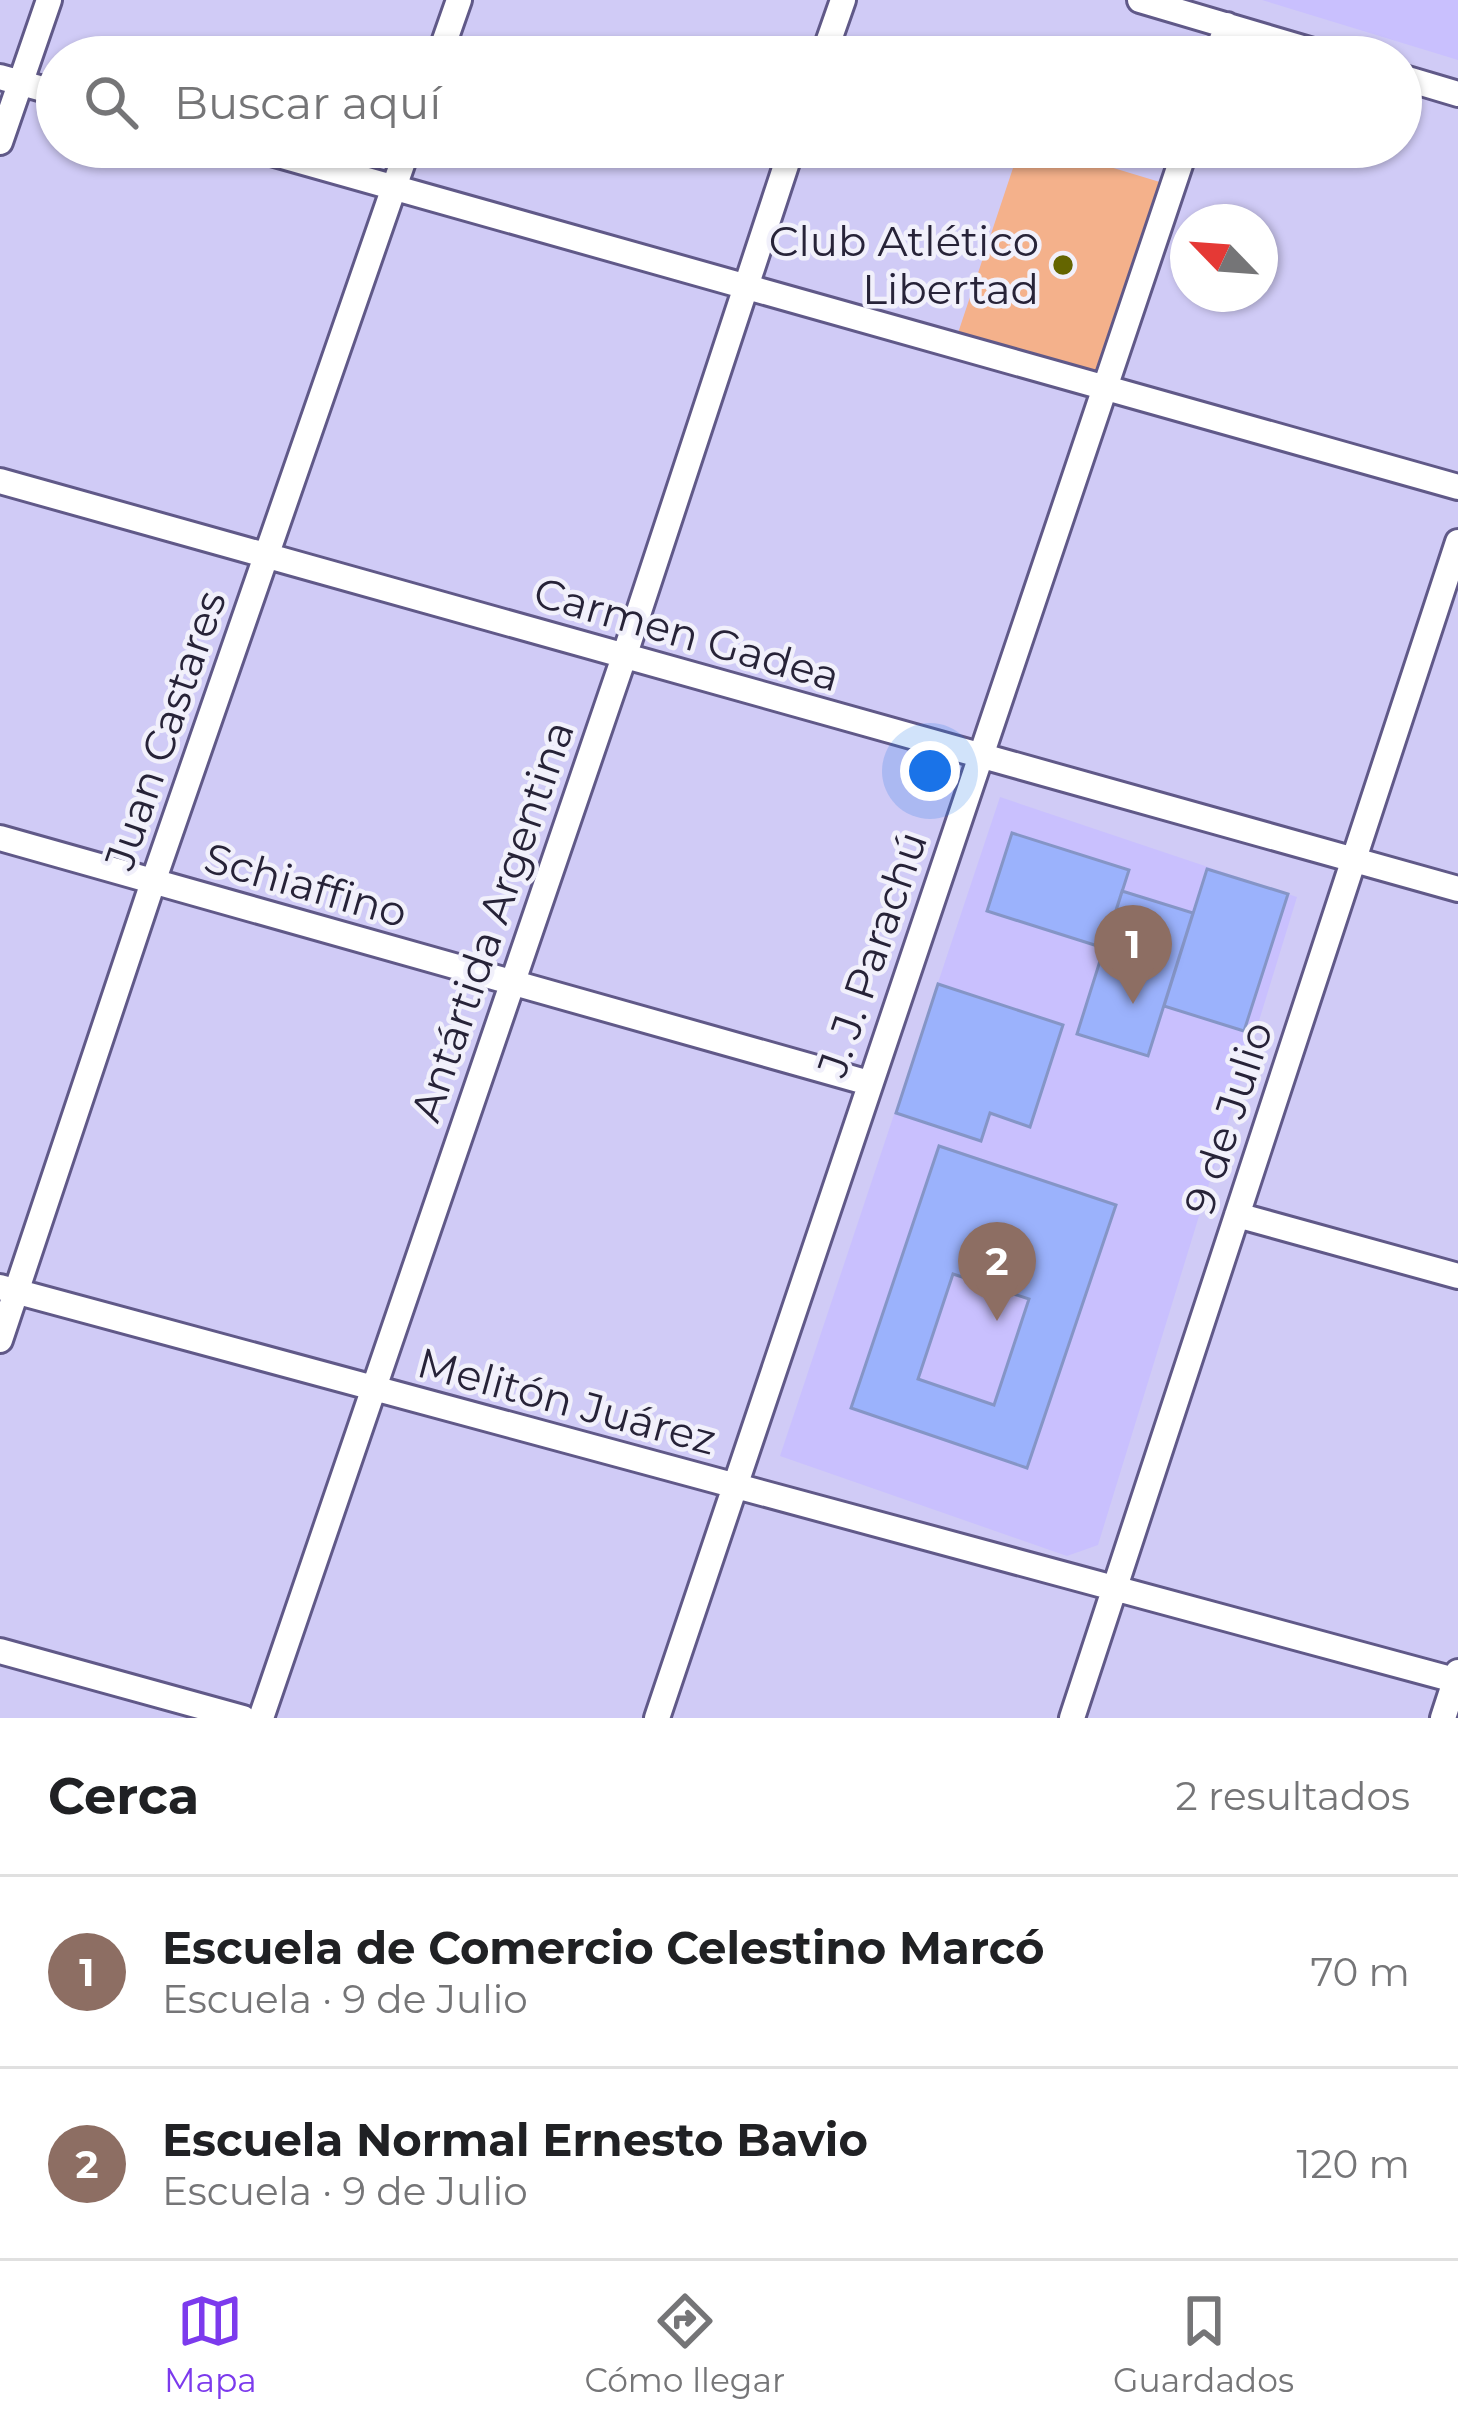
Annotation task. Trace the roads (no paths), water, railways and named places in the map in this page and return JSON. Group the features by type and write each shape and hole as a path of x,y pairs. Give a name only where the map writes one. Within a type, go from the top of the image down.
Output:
{"street":[{"path":"0,142 10,80 50,0"},
{"path":"447,36 459,0"},
{"path":"831,36 843,0"},
{"path":"1140,0 1263,36"},
{"path":"1223,36 1227,25"},
{"path":"1422,83 1458,94"},
{"path":"326,168 1458,487"},
{"name":"Juan Castares","path":"0,1340 9,1289 401,168"},
{"name":"Antártida Argentina","path":"261,1718 624,657 785,168"},
{"name":"J. J. Parachú","path":"657,1718 1179,168"},
{"name":"Carmen Gadea","path":"0,481 1458,890"},
{"name":"9 de Julio","path":"1072,1718 1458,542"},
{"name":"Schiaffino","path":"0,838 869,1082"},
{"path":"1237,1215 1458,1276"},
{"name":"Melitón Juárez","path":"9,1289 1114,1590 1457,1678"},
{"path":"0,1651 243,1718"},
{"path":"1443,1718 1457,1678"}],"place":[{"name":"Club Atlético Libertad","path":"1063,265"},
{"name":"Escuela de Comercio Celestino Marcó","path":"1133,1004"},
{"name":"Escuela Normal Ernesto Bavio","path":"997,1321"}]}
